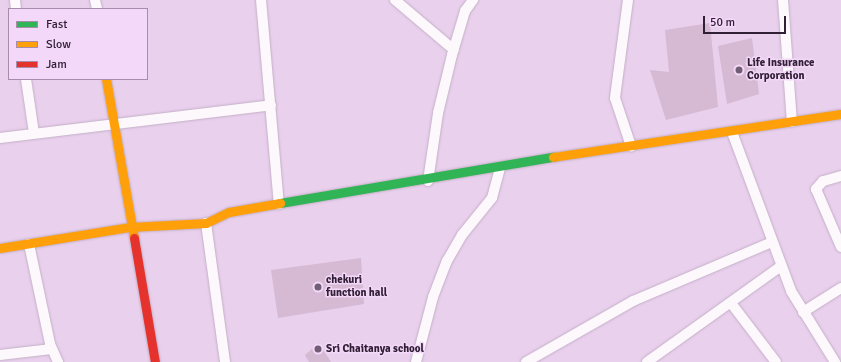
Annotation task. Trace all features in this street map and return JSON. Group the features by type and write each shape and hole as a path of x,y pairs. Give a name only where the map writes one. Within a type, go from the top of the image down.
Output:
{"main road":[{"path":"106,80 111,123 155,362"},
{"path":"0,248 130,227 206,223 230,212 631,146 732,132 841,114"}],"street":[{"path":"260,0 271,105 278,204"},
{"path":"395,0 454,50"},
{"path":"428,180 438,113 465,11 473,0"},
{"path":"628,0 615,98 631,146"},
{"path":"783,0 792,122"},
{"path":"26,80 34,133"},
{"path":"0,138 111,123 271,105"},
{"path":"732,132 781,266 804,312 835,362 841,356"},
{"path":"416,362 432,298 447,261 462,235 492,198 500,168"},
{"path":"841,176 823,181 816,189 841,247"},
{"path":"206,223 225,362"},
{"path":"526,362 633,301 772,242"},
{"path":"29,244 52,349 58,362"},
{"path":"647,362 660,358 781,266"},
{"path":"804,312 841,288"},
{"path":"731,303 776,362"},
{"path":"0,355 52,349"}],"building":[{"path":"710,23 718,107 666,120 650,70 669,72 665,30"},
{"name":"Life Insurance Corporation","path":"752,38 759,94 727,104 718,46"},
{"name":"chekuri function hall","path":"361,258 364,304 278,318 271,270"},
{"name":"Sri Chaitanya school","path":"319,343 331,362 309,362 305,355"}],"traffic: fast":[{"path":"280,203 553,157"}],"traffic: slow":[{"path":"106,80 134,238"},
{"path":"553,157 841,114"},
{"path":"0,248 130,227 206,223 229,212 280,203"}],"traffic: jam":[{"path":"134,238 155,362"}],"place":[{"name":"Life Insurance Corporation","path":"739,70"},
{"name":"chekuri function hall","path":"318,287"},
{"name":"Sri Chaitanya school","path":"318,349"}]}
